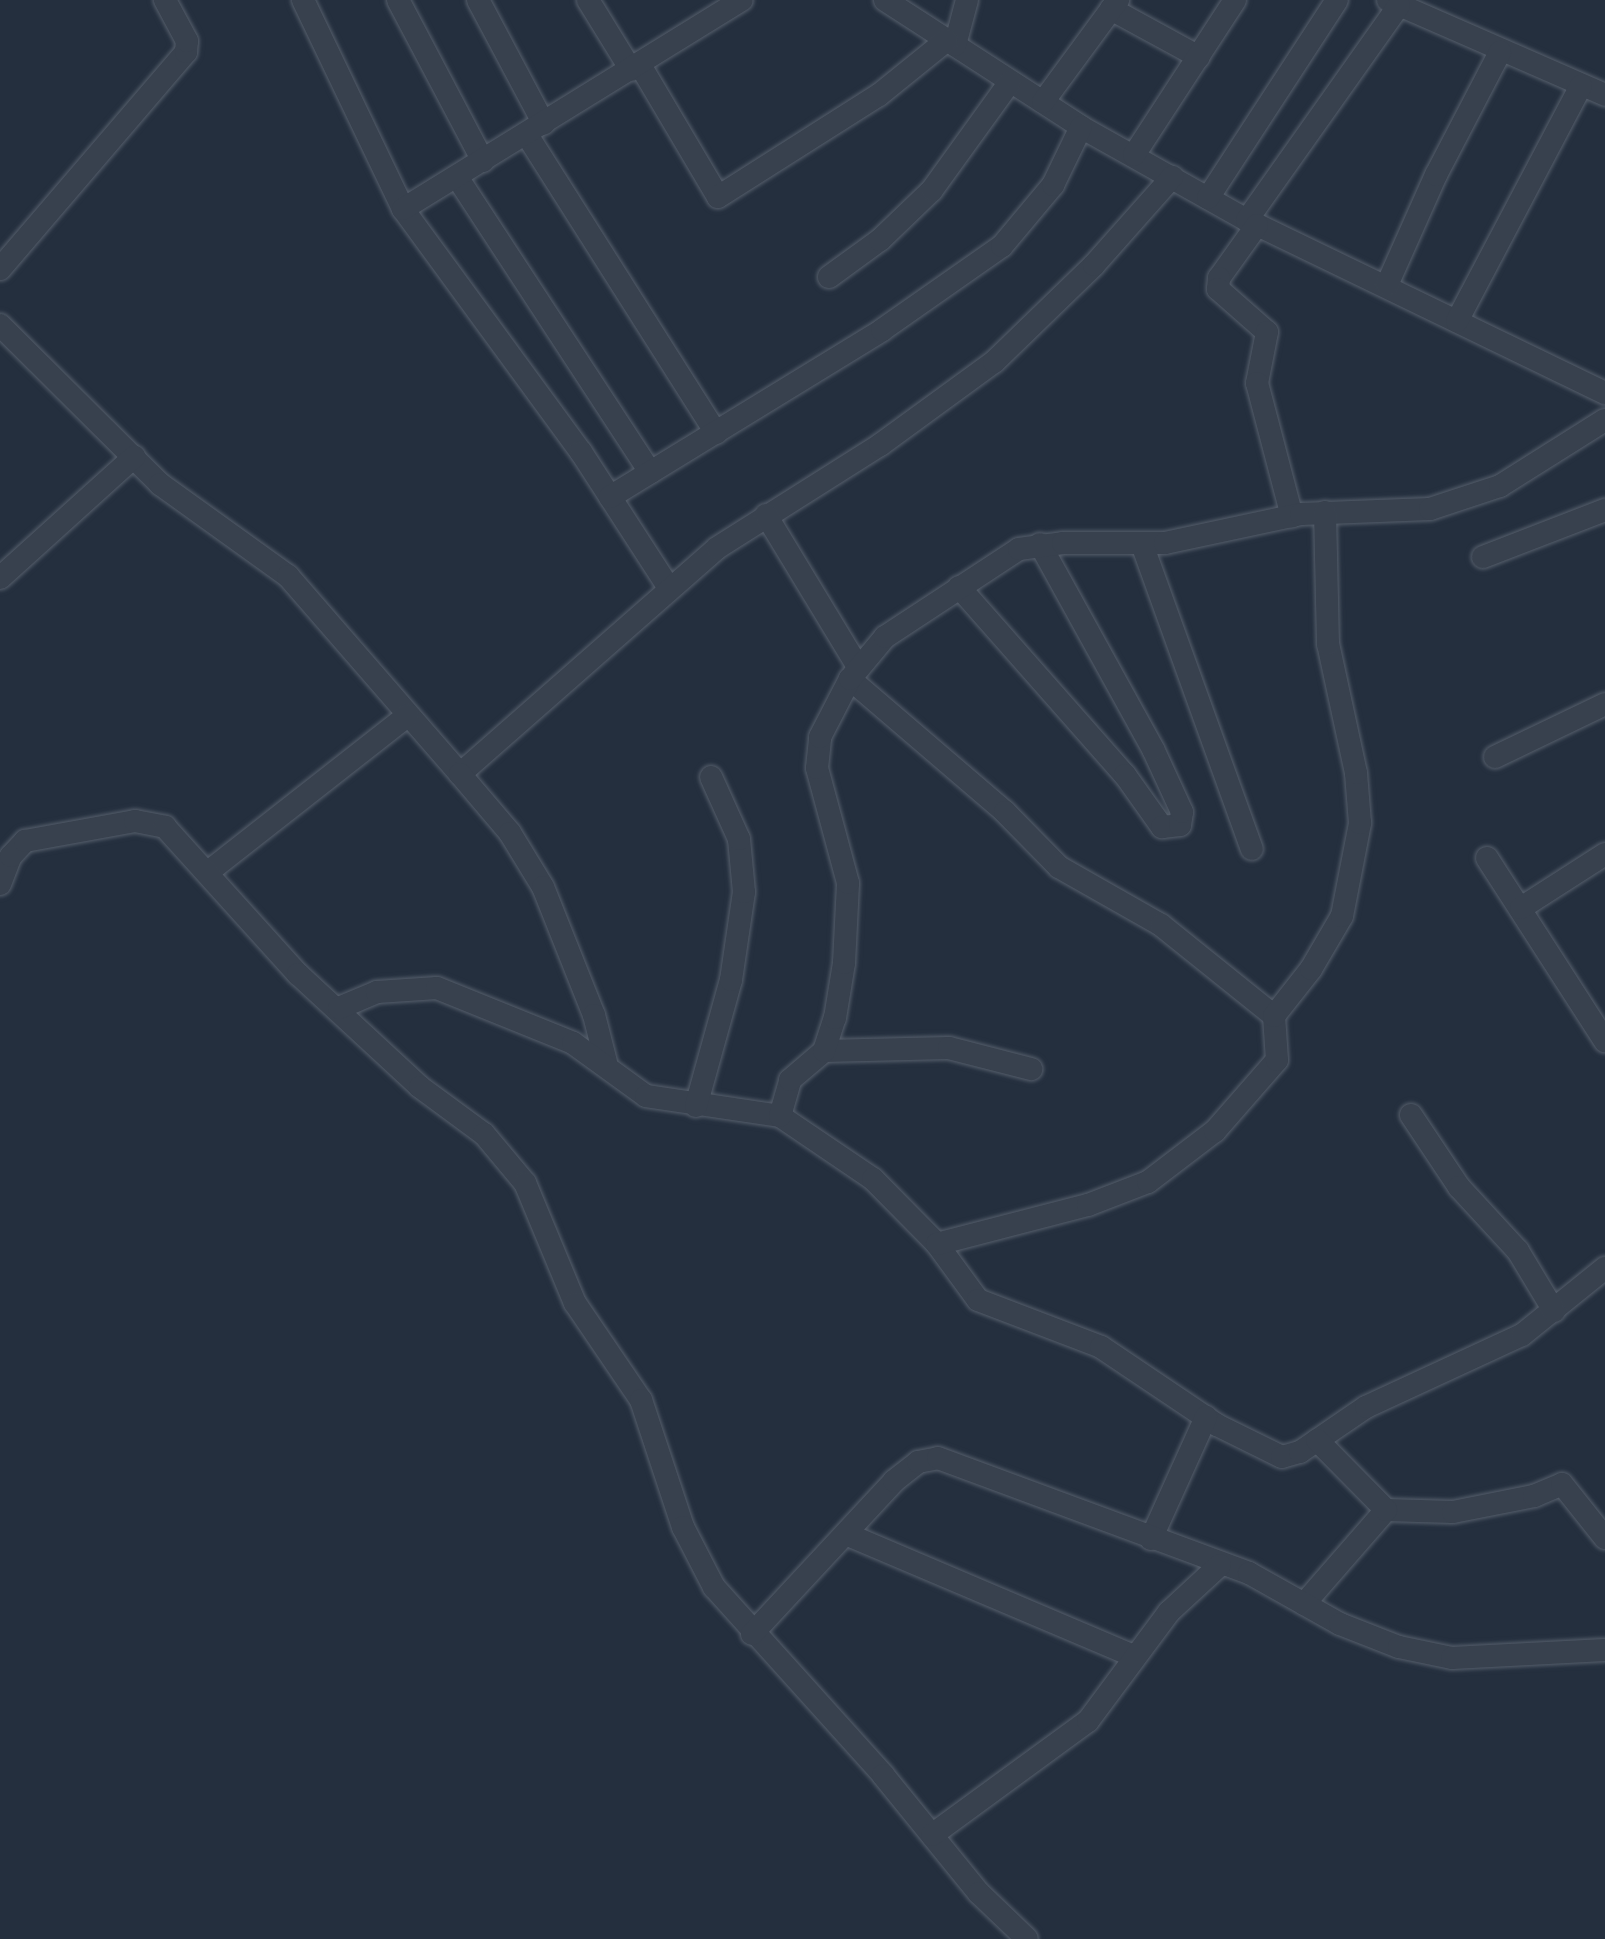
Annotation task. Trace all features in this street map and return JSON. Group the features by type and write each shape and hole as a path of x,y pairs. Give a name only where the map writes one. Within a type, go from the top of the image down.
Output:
{"street":[{"path":"0,269 186,52 187,41 165,0"},
{"path":"303,0 403,209 610,497 669,588"},
{"path":"398,0 483,161"},
{"path":"478,0 536,130 716,433"},
{"path":"588,0 718,197 879,95 951,42 967,0"},
{"path":"403,209 536,130 742,0"},
{"path":"885,0 1081,127 1208,198 1605,393"},
{"path":"1134,155 1235,0"},
{"path":"1208,198 1337,0"},
{"path":"1292,516 1257,383 1267,332 1218,289 1219,278 1394,3 1500,52 1605,95"},
{"path":"1043,102 1115,5 1199,57"},
{"path":"1387,285 1436,175 1500,52"},
{"path":"829,277 880,240 932,190 1010,82"},
{"path":"1457,321 1581,86"},
{"path":"610,497 882,330 1002,246 1053,185 1081,127"},
{"path":"457,177 650,472"},
{"path":"460,774 669,588 766,515 880,445 994,362 1085,274 1172,177"},
{"path":"0,325 180,500 288,576 510,833 543,887 594,1015 606,1062"},
{"path":"780,1116 790,1080 824,1051 844,963 848,883 818,754 828,718 854,673 885,637 995,562 1040,544 1142,544 1292,516 1430,509 1500,486 1605,420"},
{"path":"0,578 134,457"},
{"path":"1483,557 1605,510"},
{"path":"937,1244 1107,1199 1179,1161 1253,1092 1277,1060 1274,1016 1311,969 1342,916 1360,823 1356,773 1328,644 1325,512"},
{"path":"766,515 854,673 1005,812 1059,867 1161,925 1274,1016"},
{"path":"959,587 1125,775 1162,827 1180,825 1182,812 1153,749 1040,544"},
{"path":"1142,544 1252,849"},
{"path":"1495,757 1605,704"},
{"path":"208,872 408,715"},
{"path":"696,1106 731,980 744,892 739,839 711,777"},
{"path":"0,884 11,856 25,841 135,821 165,827 208,872 264,940 420,1087 484,1134 511,1162 537,1208 575,1303 641,1400 683,1527 703,1568 752,1634 932,1835 979,1893 1027,1939"},
{"path":"1521,908 1605,854"},
{"path":"1487,858 1605,1041"},
{"path":"339,1008 377,992 437,988 573,1043 606,1062 635,1092 696,1106 780,1116 873,1179 937,1244 985,1304 1008,1309 1101,1347 1206,1417 1282,1457 1317,1440 1366,1407 1482,1356 1554,1311 1605,1268"},
{"path":"824,1051 949,1048 1031,1069"},
{"path":"1411,1115 1459,1187 1518,1251 1554,1311"},
{"path":"1151,1539 1206,1417"},
{"path":"1317,1440 1386,1510 1453,1512 1534,1496 1562,1484 1605,1538"},
{"path":"752,1634 894,1481 918,1462 938,1458 1220,1565 1249,1573 1340,1624 1430,1655 1520,1657 1605,1650"},
{"path":"1304,1604 1386,1510"},
{"path":"846,1534 1133,1656"},
{"path":"932,1835 1088,1721 1133,1656 1169,1612 1220,1565"}]}
